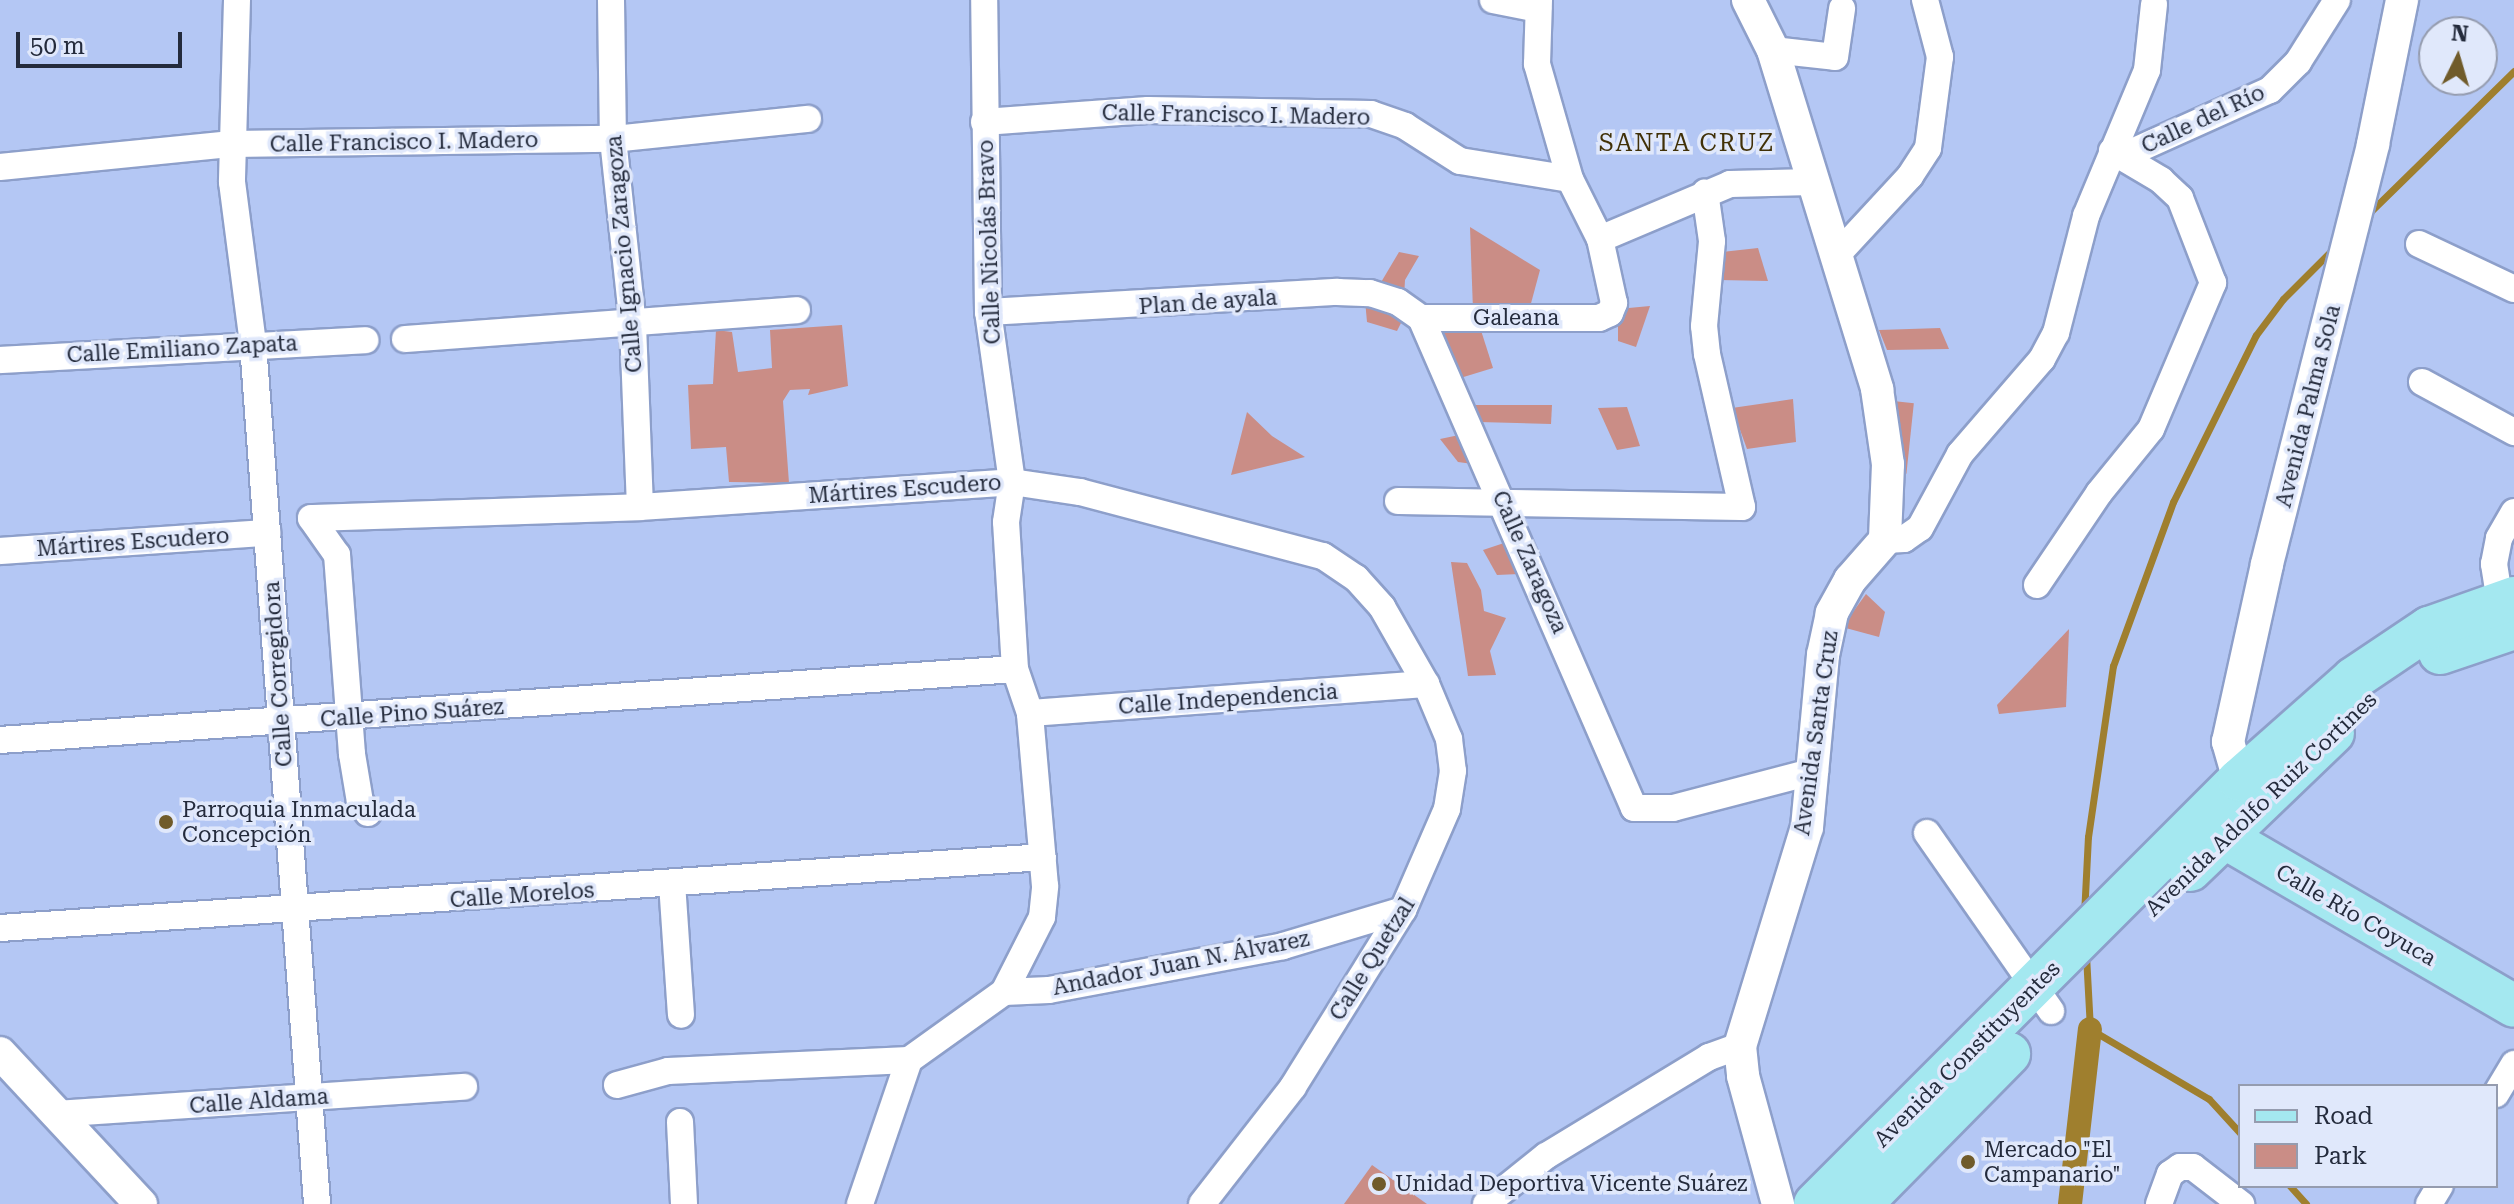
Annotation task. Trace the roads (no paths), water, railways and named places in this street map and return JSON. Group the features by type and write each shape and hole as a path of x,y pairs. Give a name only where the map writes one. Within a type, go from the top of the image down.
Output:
{"main road":[{"name":"Avenida Adolfo Ruiz Cortines","path":"2128,911 2251,791 2370,696 2508,614"},
{"name":"Calle Río Coyuca","path":"2211,831 2514,1006"},
{"name":"Avenida Constituyentes","path":"1861,1204 2051,991 2128,911"},
{"name":"Avenida Constituyentes","path":"1785,1203 2051,991"}],"street":[{"name":"Calle Corregidora","path":"237,0 232,144 236,226 253,344 317,1204"},
{"name":"Calle Ignacio Zaragoza","path":"611,0 613,139 633,325 640,507"},
{"name":"Calle Nicolás Bravo","path":"984,0 988,312 1012,482 1006,522 1015,669 1030,713 1043,857 1042,917 1004,992"},
{"path":"1493,0 1539,4 1537,64 1570,179 1600,239 1705,192 1759,181 1812,182"},
{"path":"1748,0 1773,50 1877,389 1888,464 1885,540 1904,539 1920,528 1979,426 2042,359 2056,333 2076,243 2118,154 2147,70 2154,4"},
{"path":"1836,256 1910,176 1928,148 1940,57 1925,0"},
{"name":"Calle del Río","path":"2118,154 2270,90 2298,62 2337,0"},
{"name":"Avenida Palma Sola","path":"2251,791 2228,742 2267,564 2373,144 2402,0"},
{"path":"1773,50 1835,57 1842,9"},
{"name":"Calle Francisco I. Madero","path":"984,122 1148,110 1371,114 1405,126 1460,161 1570,179"},
{"name":"Calle Francisco I. Madero","path":"0,167 232,144 613,139 808,119"},
{"path":"2037,585 2151,429 2213,283 2180,198 2118,154"},
{"path":"1398,501 1501,500 1742,507 1707,354 1704,326 1712,241 1705,192"},
{"name":"Galeana","path":"1421,318 1599,318 1610,313 1614,303 1600,239"},
{"path":"2419,244 2514,289"},
{"name":"Plan de ayala","path":"988,312 1337,292 1370,293 1421,318"},
{"path":"405,339 633,325 797,310"},
{"name":"Calle Zaragoza","path":"1421,318 1634,808 1673,808 1815,771"},
{"name":"Calle Emiliano Zapata","path":"0,360 365,340"},
{"path":"2422,382 2514,432"},
{"name":"Mártires Escudero","path":"349,719 337,555 311,518 640,507 1012,482 1080,492 1323,556 1356,578 1382,607 1426,684"},
{"path":"2508,614 2494,564 2499,538 2514,512"},
{"name":"Mártires Escudero","path":"0,551 267,533"},
{"name":"Avenida Santa Cruz","path":"1785,1203 1743,1076 1740,1046 1807,827 1815,771 1823,655 1832,613 1850,580 1885,540"},
{"name":"Calle Pino Suárez","path":"0,740 349,719 1015,669"},
{"name":"Calle Independencia","path":"1030,713 1426,684"},
{"name":"Calle Quetzal","path":"1202,1204 1293,1087 1403,910 1437,841 1453,771 1449,739 1426,684"},
{"path":"349,719 357,787 368,813"},
{"path":"1927,833 2051,991"},
{"name":"Calle Morelos","path":"0,928 294,911 1043,857"},
{"path":"672,883 681,1015"},
{"name":"Andador Juan N. Álvarez","path":"1004,992 1049,990 1283,946 1403,910"},
{"path":"617,1085 668,1071 909,1060 1004,992"},
{"path":"1486,1204 1546,1156 1709,1057 1740,1046"},
{"path":"0,1053 141,1204"},
{"path":"860,1204 909,1060"},
{"path":"2498,1091 2514,1064"},
{"name":"Calle Aldama","path":"54,1114 464,1087"},
{"path":"680,1122 684,1204"},
{"path":"2159,1204 2170,1174 2180,1167 2193,1167 2241,1204"}],"waterway":[{"path":"2367,215 2514,71"},
{"path":"2084,915 2088,837 2113,666 2173,502 2256,335 2283,299 2336,246"},
{"path":"2086,955 2090,1029 2209,1099 2238,1131"},
{"path":"2070,1204 2090,1029"},
{"path":"2292,1188 2306,1204"}],"place":[{"name":"Parroquia Inmaculada Concepción","path":"166,822"},
{"name":"Mercado \"El Campanario\"","path":"1968,1162"},
{"name":"Unidad Deportiva Vicente Suárez","path":"1379,1184"}],"district":[{"name":"SANTA CRUZ","path":"1687,144"}]}
